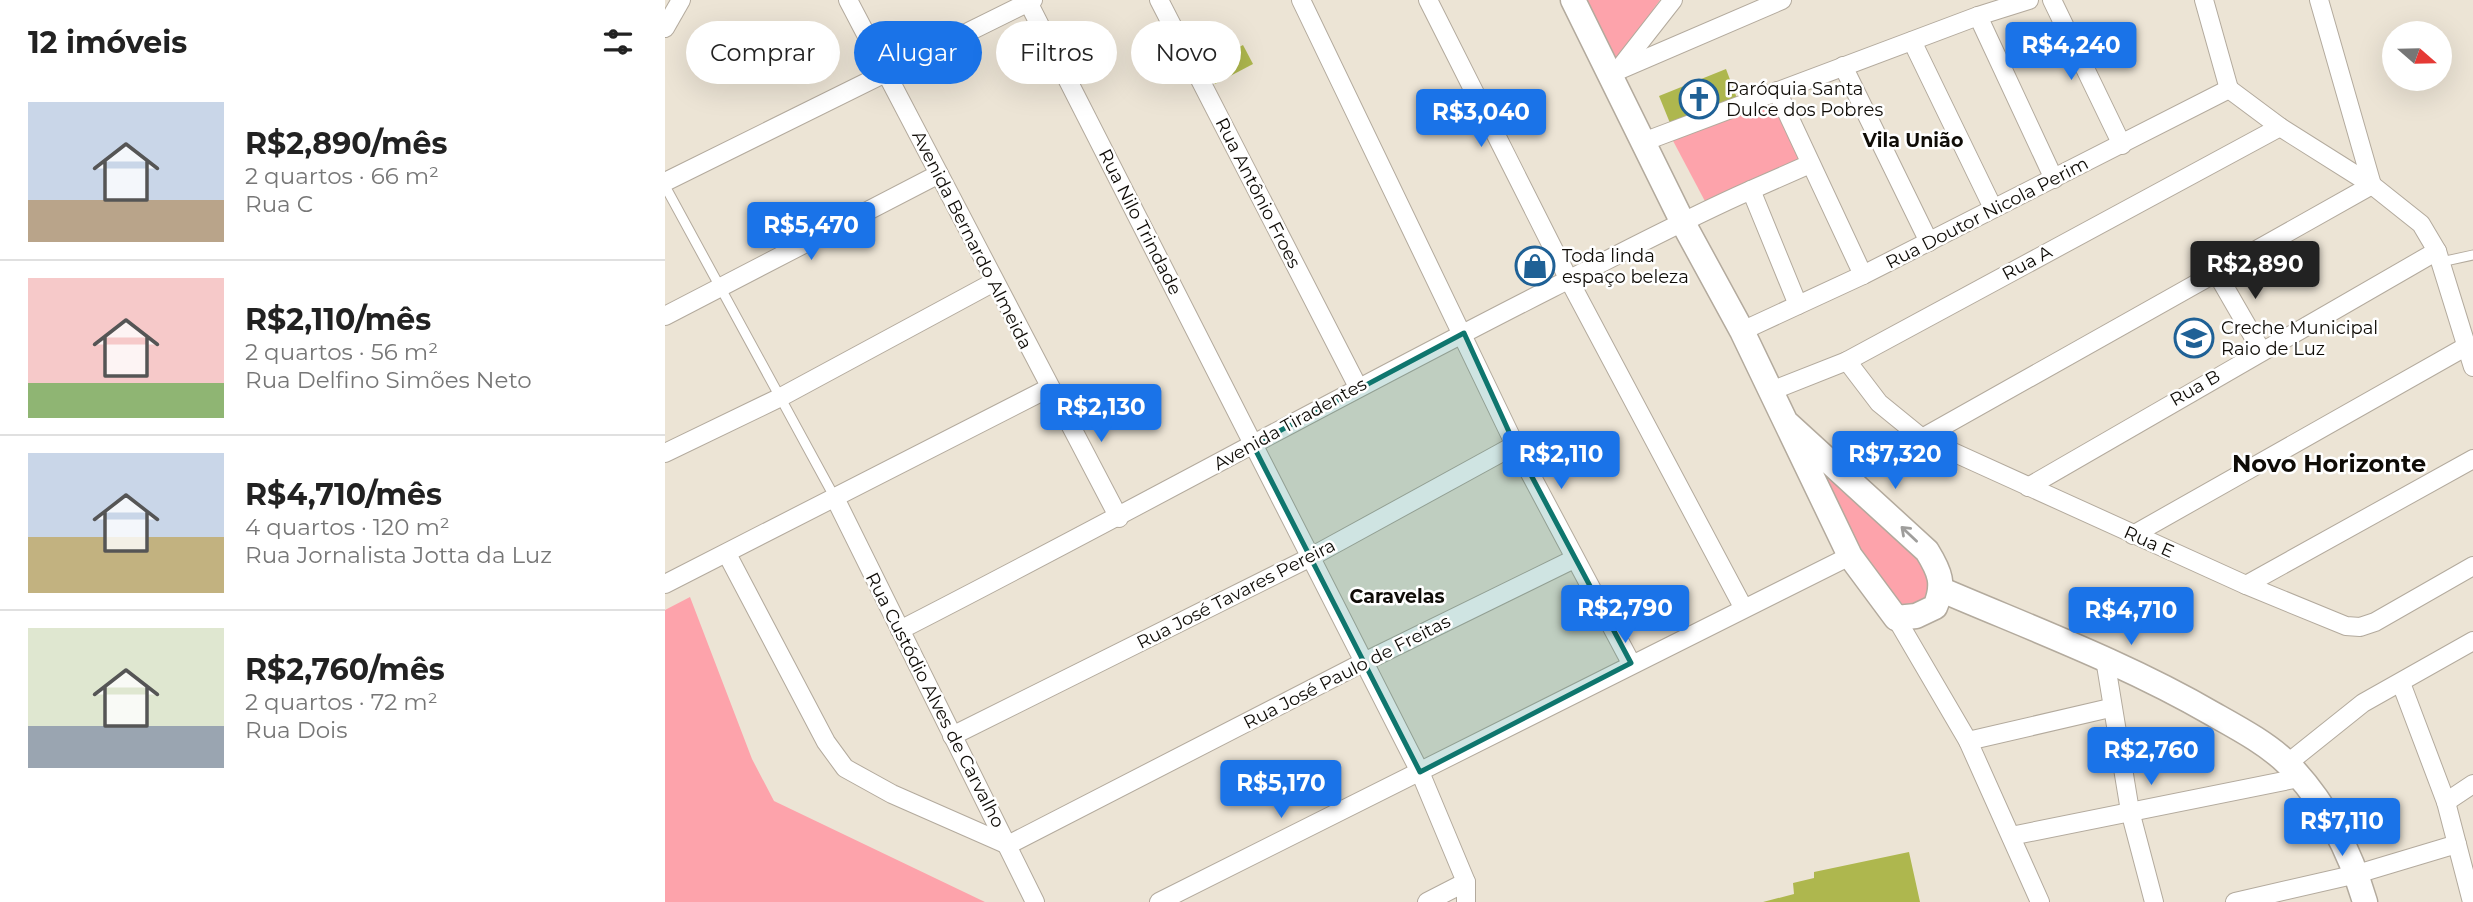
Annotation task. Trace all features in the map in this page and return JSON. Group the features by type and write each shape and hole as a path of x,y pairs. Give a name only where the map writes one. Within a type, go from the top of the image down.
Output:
{"street":[{"path":"665,28 681,0"},
{"name":"Avenida Bernardo Almeida","path":"848,0 858,21"},
{"name":"Rua Antônio Froes","path":"1159,0 1358,387"},
{"path":"1301,0 1464,333 1515,445 1631,663"},
{"path":"1428,0 1569,280 1743,607"},
{"path":"1573,0 1614,75 1682,221 1772,391 1850,556 1896,618 1968,741 2041,902"},
{"path":"1614,75 1673,0"},
{"path":"1614,75 1782,0"},
{"path":"1643,142 1978,16 2029,0"},
{"path":"2052,0 2122,145"},
{"path":"2204,0 2229,89 2280,127 2372,185 2421,224 2439,257 2473,367"},
{"path":"2319,0 2372,185"},
{"path":"982,24 1029,1"},
{"name":"Rua Nilo Trindade","path":"1029,1 1309,558 1420,772 1466,882"},
{"path":"1978,16 2054,179"},
{"path":"1912,41 1993,208"},
{"path":"1843,66 1929,242"},
{"path":"665,184 861,84"},
{"name":"Avenida Bernardo Almeida","path":"890,84 1119,518"},
{"name":"Rua Doutor Nicola Perim","path":"1742,331 1863,275 2229,89"},
{"path":"1777,91 1863,275"},
{"name":"Rua A","path":"1772,391 1847,360 2280,127"},
{"name":"Avenida Tiradentes","path":"900,630 1119,518 1358,387 1682,221 1810,164"},
{"path":"665,316 939,174"},
{"path":"1922,438 2372,185"},
{"path":"1751,190 1798,305"},
{"name":"Rua B","path":"2028,486 2260,350 2439,257"},
{"path":"2216,272 2260,350"},
{"path":"665,453 781,397 994,282"},
{"path":"2133,535 2466,346"},
{"name":"Rua E","path":"1847,360 1879,404 1922,438 2133,535 2346,626 2360,627 2375,622 2473,565"},
{"path":"665,584 1049,388"},
{"path":"1787,423 1927,551 1940,573 1942,590 1935,607 1916,616 1896,618"},
{"name":"Rua José Tavares Pereira","path":"952,736 1309,558 1515,445"},
{"path":"2246,585 2473,459"},
{"name":"Rua Custódio Alves de Carvalho","path":"835,498 1035,902"},
{"path":"727,554 826,742 845,768 893,794 1008,845"},
{"path":"1159,902 1631,663 1850,556"},
{"name":"Rua José Paulo de Freitas","path":"1008,845 1364,662 1574,559"},
{"path":"1942,590 2105,659 2237,727 2293,771 2327,810 2357,874 2365,902"},
{"path":"2011,836 2130,811 2293,771 2363,703 2473,641"},
{"path":"2105,659 2110,708 2130,811 2154,902"},
{"path":"2401,683 2446,802 2472,902"},
{"path":"1968,741 2110,708"},
{"path":"2446,802 2473,784"},
{"path":"2235,902 2357,874 2457,844"},
{"path":"1427,902 1466,882 1466,902"}],"lane":[{"path":"665,184 835,498"},
{"path":"2439,257 2473,255"}],"highlighted area":[{"path":"1464,333 1515,445 1631,663 1420,772 1253,445"}],"shaded area":[{"path":"1587,0 1660,0 1616,61"},
{"path":"1775,97 1802,161 1707,205 1671,137"},
{"path":"1812,458 1921,559 1931,579 1930,595 1911,610 1885,601"},
{"path":"690,597 752,759 774,801 985,902 665,902 665,610"}],"building":[{"path":"1243,45 1253,64 1241,70"},
{"name":"Paróquia Santa Dulce dos Pobres","path":"1726,69 1738,101 1672,128 1659,96"},
{"path":"1909,852 1920,902 1763,902 1794,894 1793,883 1814,878 1814,872"}],"place":[{"name":"Paróquia Santa Dulce dos Pobres","path":"1699,99"},
{"name":"Toda linda espaço beleza","path":"1535,266"},
{"name":"Creche Municipal Raio de Luz","path":"2194,338"}],"district":[{"name":"Vila União","path":"1913,140"},
{"name":"Novo Horizonte","path":"2329,464"},
{"name":"Caravelas","path":"1397,596"}]}
